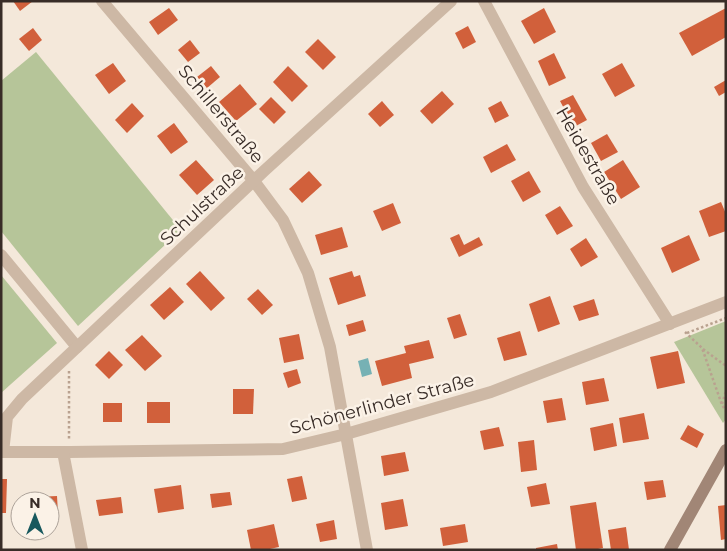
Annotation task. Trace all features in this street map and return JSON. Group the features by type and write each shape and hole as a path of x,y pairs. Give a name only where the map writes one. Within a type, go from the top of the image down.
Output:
{"street":[{"name":"Schillerstraße","path":"102,1 254,181 283,220 308,273 330,347 367,550"},
{"name":"Schulstraße","path":"2,452 7,417 22,399 254,181 451,1"},
{"name":"Heidestraße","path":"484,1 583,186 670,324"},
{"path":"1,255 73,351"},
{"name":"Schönerlinder Straße","path":"2,452 283,449 346,434 491,392 726,302"},
{"path":"670,550 726,450"},
{"path":"66,452 82,550"}],"path":[{"path":"687,333 726,318"},
{"path":"670,324 683,330 702,348 726,366"},
{"path":"702,348 722,405 726,411"},
{"path":"66,452 73,351"},
{"path":"722,405 726,391"}],"green space":[{"path":"36,52 181,230 78,326 1,231 1,81"},
{"path":"1,275 57,343 1,393"},
{"path":"726,321 726,419 723,423 674,342"}],"water":[{"path":"368,358 372,374 362,377 358,361"}],"building":[{"path":"13,1 33,1 20,11"},
{"path":"169,8 178,20 158,35 149,22"},
{"path":"544,8 556,32 534,44 521,21"},
{"path":"726,8 726,37 692,56 679,33"},
{"path":"468,26 476,42 463,49 455,33"},
{"path":"33,28 42,40 29,51 19,39"},
{"path":"318,39 336,57 323,70 305,52"},
{"path":"190,40 200,53 188,62 178,50"},
{"path":"554,53 566,78 549,86 538,61"},
{"path":"113,63 126,81 109,94 95,75"},
{"path":"622,63 635,86 615,97 602,74"},
{"path":"211,66 220,77 207,88 197,77"},
{"path":"288,66 308,86 292,102 273,82"},
{"path":"726,80 726,92 719,96 714,87"},
{"path":"240,84 257,104 236,121 219,102"},
{"path":"442,91 454,104 432,124 420,111"},
{"path":"573,95 587,120 574,127 560,101"},
{"path":"271,97 286,112 274,124 259,109"},
{"path":"382,101 394,115 380,127 368,114"},
{"path":"501,101 509,116 495,123 488,108"},
{"path":"132,103 144,116 127,133 115,120"},
{"path":"174,123 188,142 171,154 157,136"},
{"path":"607,134 618,152 601,161 591,143"},
{"path":"507,144 516,160 491,173 483,157"},
{"path":"196,160 214,180 197,195 179,175"},
{"path":"623,160 640,187 621,199 604,172"},
{"path":"309,171 322,185 302,203 289,189"},
{"path":"529,171 541,192 523,202 511,181"},
{"path":"721,202 726,214 726,231 709,237 699,211"},
{"path":"393,203 401,223 382,231 373,211"},
{"path":"560,206 573,226 557,235 545,215"},
{"path":"342,227 348,247 321,255 315,235"},
{"path":"459,234 464,245 479,237 483,245 459,257 450,238"},
{"path":"689,235 700,260 672,273 661,248"},
{"path":"586,238 598,257 581,267 570,249"},
{"path":"200,271 225,298 211,311 186,284"},
{"path":"352,271 354,277 360,275 366,296 338,305 329,278"},
{"path":"170,287 184,302 164,320 150,305"},
{"path":"258,289 273,305 262,315 247,299"},
{"path":"550,296 560,324 538,332 529,304"},
{"path":"594,299 599,315 579,321 573,306"},
{"path":"460,314 467,335 454,339 447,318"},
{"path":"363,320 366,331 349,336 346,325"},
{"path":"520,331 527,355 504,361 497,338"},
{"path":"299,334 304,359 284,363 279,338"},
{"path":"142,335 162,356 145,371 125,350"},
{"path":"429,340 434,358 409,364 412,378 382,386 375,361 406,353 404,346"},
{"path":"109,351 123,365 109,379 95,365"},
{"path":"678,351 685,383 657,389 650,357"},
{"path":"297,369 301,383 288,388 283,373"},
{"path":"604,378 609,401 586,405 582,382"},
{"path":"233,389 254,389 253,414 233,414"},
{"path":"562,398 566,420 547,423 543,401"},
{"path":"147,402 170,402 170,423 147,423"},
{"path":"103,403 122,403 122,422 103,422"},
{"path":"644,413 649,439 623,443 619,418"},
{"path":"613,423 617,446 594,451 590,428"},
{"path":"688,425 704,434 697,448 680,439"},
{"path":"499,427 504,446 484,450 480,431"},
{"path":"534,440 537,470 521,472 518,442"},
{"path":"405,452 409,471 384,476 381,456"},
{"path":"302,476 307,499 292,502 287,479"},
{"path":"1,479 7,479 6,513 1,513"},
{"path":"663,480 666,497 647,500 644,482"},
{"path":"546,483 550,504 531,507 527,487"},
{"path":"181,485 184,509 158,513 154,489"},
{"path":"230,492 232,505 212,508 210,494"},
{"path":"121,497 123,513 99,516 96,500"},
{"path":"403,499 408,526 385,530 381,503"},
{"path":"596,502 603,548 576,550 570,506"},
{"path":"726,505 726,539 721,540 718,506"},
{"path":"334,520 337,539 320,542 316,524"},
{"path":"274,524 279,547 251,550 247,530"},
{"path":"465,524 468,542 443,546 440,528"},
{"path":"626,527 629,550 611,550 608,530"},
{"path":"557,544 558,550 536,550 536,548"}]}
